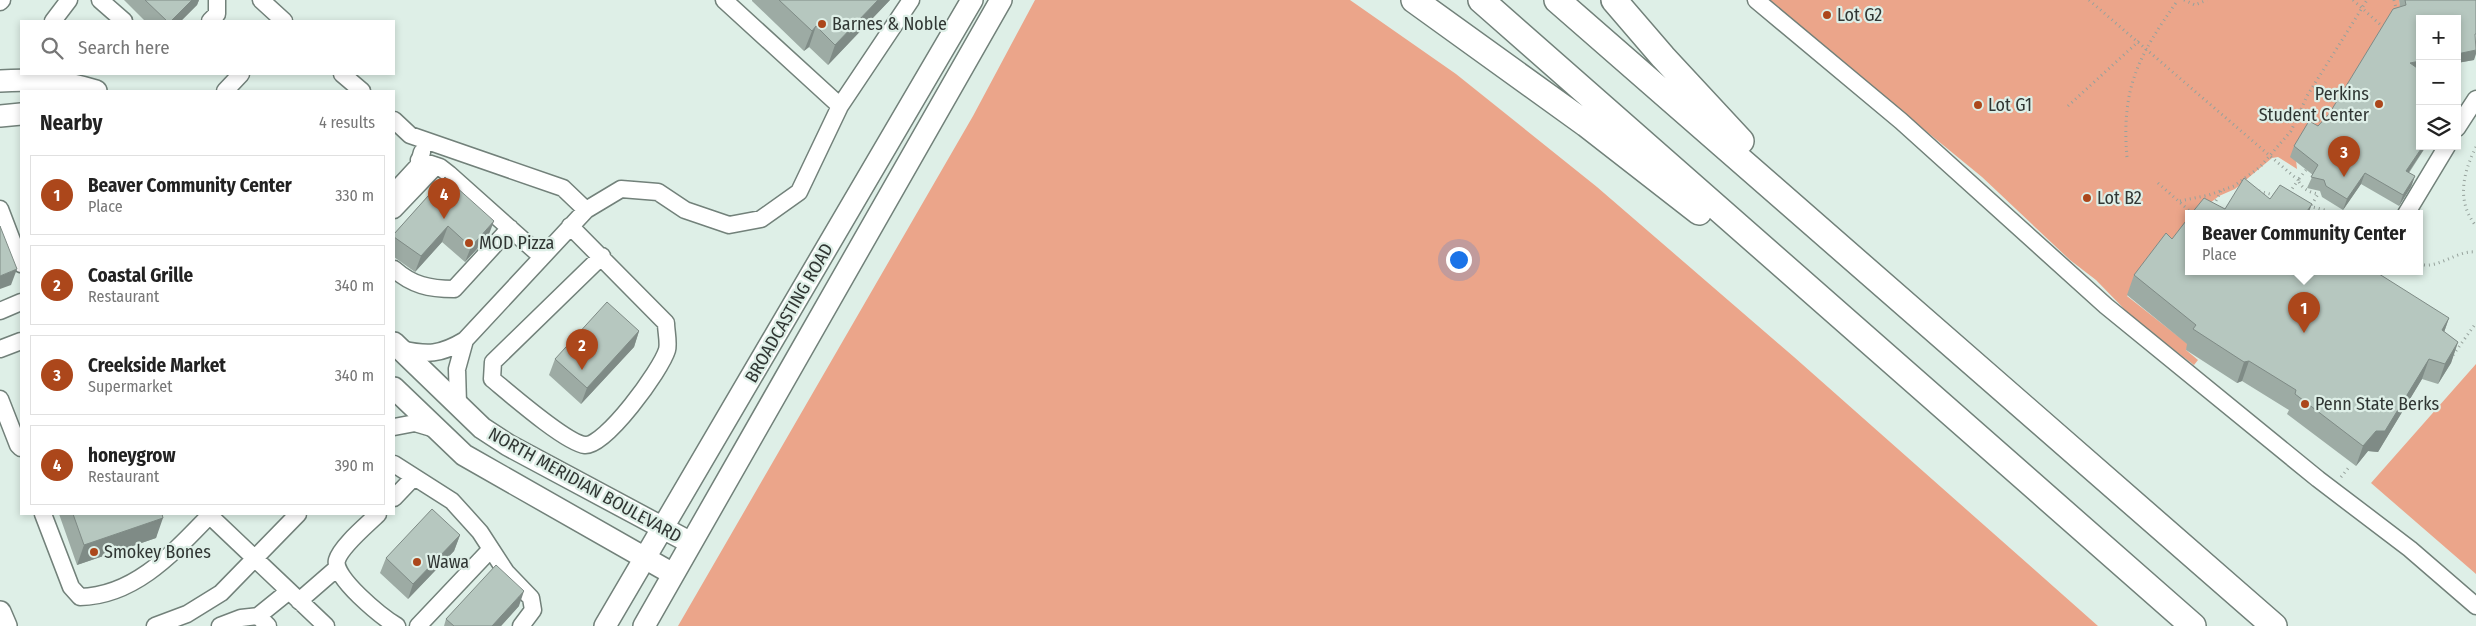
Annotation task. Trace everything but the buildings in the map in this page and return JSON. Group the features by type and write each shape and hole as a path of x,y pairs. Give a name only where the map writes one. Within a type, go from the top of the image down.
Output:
{"highway":[{"path":"1414,0 1586,124 1902,370"},
{"path":"1482,0 2193,626"},
{"path":"1557,0 2274,626"},
{"path":"1614,0 1726,125 1856,260"}],"main road":[{"name":"BROADCASTING ROAD","path":"605,626 972,0"},
{"name":"BROADCASTING ROAD","path":"644,626 1001,0"},
{"path":"0,81 42,80 68,83 92,90"},
{"path":"0,116 20,114"},
{"name":"NORTH MERIDIAN BOULEVARD","path":"397,346 482,428 508,445 663,526 691,543"},
{"name":"NORTH MERIDIAN BOULEVARD","path":"395,389 464,454 489,471 673,574"},
{"path":"0,612 6,626"}],"lane":[{"path":"54,20 69,0"},
{"path":"100,0 123,20"},
{"path":"211,20 217,14 217,0"},
{"path":"261,0 283,20"},
{"path":"724,0 840,106"},
{"path":"397,346 434,353 448,350 465,340 586,210 621,189 658,192 685,210 729,225 761,219 799,192 840,106 911,0"},
{"path":"1756,0 1901,121 2106,306 2318,479 2410,549 2476,606"},
{"path":"226,90 240,75"},
{"path":"343,75 361,90"},
{"path":"2461,122 2476,99"},
{"path":"395,121 410,134 425,140 563,188 586,210"},
{"path":"397,182 418,166 425,140"},
{"path":"2408,210 2445,150"},
{"path":"420,160 436,166 449,174 542,257"},
{"path":"395,209 436,166"},
{"path":"0,209 20,261"},
{"path":"570,226 602,256 666,323 667,349 643,394 595,444 583,445 543,421 492,379 493,362 602,256"},
{"path":"395,270 408,281 438,289 454,289 510,228"},
{"path":"0,311 20,302"},
{"path":"458,404 457,369 465,340"},
{"path":"0,349 20,341"},
{"path":"0,400 20,447"},
{"path":"395,427 415,423 426,425 439,431"},
{"path":"395,465 452,501 480,532 506,572 530,598 533,610 522,626"},
{"path":"395,497 414,477"},
{"path":"43,515 71,587 80,597 96,597 141,578 174,552 208,515"},
{"path":"210,515 326,626"},
{"path":"155,626 205,605 221,593 297,515"},
{"path":"377,515 341,552 336,568 341,577 381,614 397,626"},
{"path":"418,626 490,550"},
{"path":"220,626 241,618 259,623 294,596 336,568"},
{"path":"0,612 10,626"}],"path":[{"path":"2089,0 2271,154 2298,180 2301,186 2310,193 2318,194 2311,206"},
{"path":"2127,157 2125,119 2133,75 2145,48 2178,0"},
{"path":"2184,0 2195,4 2207,0"},
{"path":"2353,0 2384,28"},
{"path":"2394,0 2398,17"},
{"path":"2180,201 2234,186 2260,168 2291,131 2307,96 2366,1"},
{"path":"2068,106 2139,41"},
{"path":"2302,110 2325,125"},
{"path":"2476,147 2465,174 2462,195 2468,216 2476,226"},
{"path":"2252,189 2286,199 2306,170"},
{"path":"2158,183 2189,210"},
{"path":"2234,186 2243,188"},
{"path":"2211,210 2221,191"},
{"path":"2302,204 2322,210"},
{"path":"2423,265 2428,266 2465,251 2476,252"},
{"path":"2448,360 2476,323"}],"shaded area":[{"path":"1035,0 1350,0 1456,74 1597,187 1794,357 2098,626 678,626 973,116"},
{"path":"1766,0 2399,0 2402,16 2325,125 2296,160 2297,169 2278,157 2272,158 2235,189 2219,196 2201,210 2185,210 2185,232 2127,296 2189,345 2186,350 2198,360 2194,365 2136,321 2096,280 2070,260 1982,177"},
{"path":"2476,364 2476,574 2371,483"}],"place":[{"name":"Lot G2","path":"1827,15"},
{"name":"Barnes & Noble","path":"822,24"},
{"name":"Perkins Student Center","path":"2379,104"},
{"name":"Lot G1","path":"1978,105"},
{"name":"Creekside Market","path":"2344,177"},
{"name":"Lot B2","path":"2087,198"},
{"name":"honeygrow","path":"444,219"},
{"name":"MOD Pizza","path":"469,243"},
{"name":"Beaver Community Center","path":"2304,333"},
{"name":"Coastal Grille","path":"582,370"},
{"name":"Penn State Berks","path":"2305,404"},
{"name":"Smokey Bones","path":"94,552"},
{"name":"Wawa","path":"417,562"}]}
